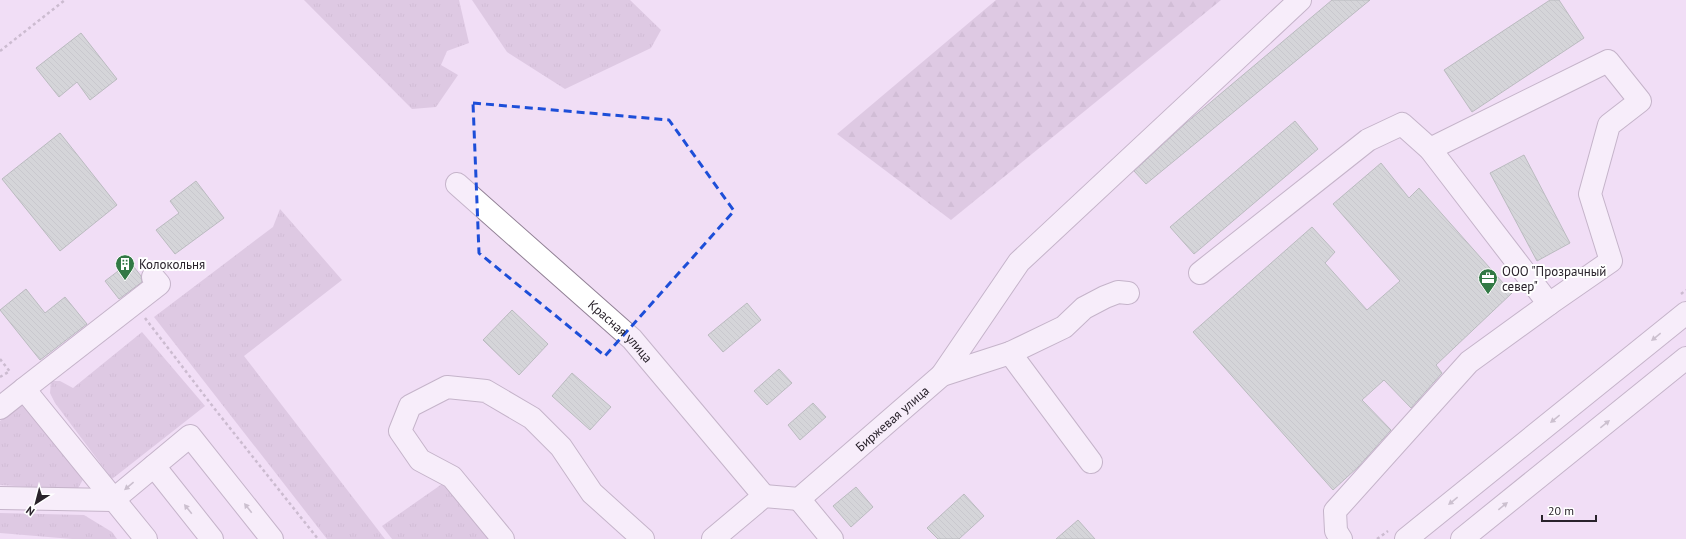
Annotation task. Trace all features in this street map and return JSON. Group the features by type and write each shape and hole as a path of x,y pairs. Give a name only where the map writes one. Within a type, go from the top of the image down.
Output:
{"street":[{"path":"942,375 1020,262 1300,0"},
{"path":"1341,539 1336,530 1335,511 1469,362 1611,261 1590,194 1609,124 1640,101 1608,61 1430,149"},
{"path":"1200,273 1368,140 1402,124 1430,149 1549,304"},
{"name":"Красная улица","path":"457,184 632,339 764,496"},
{"path":"0,408 159,284 153,277"},
{"name":"Биржевая улица","path":"799,499 942,375 1010,353 1064,327 1084,308 1105,297 1118,292 1128,293"},
{"path":"1406,539 1686,313"},
{"path":"1010,353 1091,462"},
{"path":"1462,539 1686,358"},
{"path":"503,539 452,477 420,460 400,431 410,406 447,387 486,391 532,418 561,447 592,493 643,539"},
{"path":"24,389 146,539"},
{"path":"0,498 113,500 190,436 272,539"},
{"path":"154,466 212,539"},
{"path":"713,539 764,496 799,499 832,539"}],"path":[{"path":"0,51 65,0"},
{"path":"134,304 318,539"},
{"path":"0,377 10,371"}],"highlighted area":[{"path":"473,103 669,120 734,211 605,356 479,253"}],"green space":[{"path":"304,0 459,0 469,43 447,51 441,65 458,75 436,107 412,109"},
{"path":"472,0 630,0 661,30 651,48 565,89 507,52"},
{"path":"996,0 1221,0 951,220 837,134"},
{"path":"280,209 342,280 244,356 385,539 327,539 154,317 273,227"},
{"path":"142,332 205,406 112,479 55,403 50,393 51,381 60,381 73,388"},
{"path":"26,401 85,476 77,490 0,485 0,421"},
{"path":"452,477 503,539 392,539 382,526"},
{"path":"0,513 84,515 112,532 117,539 72,539 0,533"}],"building":[{"path":"1332,0 1370,0 1146,184 1134,171 1186,123"},
{"path":"1550,0 1559,0 1584,38 1472,112 1444,70"},
{"path":"81,33 117,79 90,100 77,82 59,97 36,68"},
{"path":"1295,121 1318,149 1194,254 1170,227"},
{"path":"60,133 117,205 60,251 2,179"},
{"path":"1524,155 1570,243 1537,261 1490,173"},
{"path":"1381,163 1409,198 1419,188 1512,293 1436,365 1442,373 1411,408 1384,380 1362,400 1391,430 1358,467 1333,490 1193,332 1312,227 1335,252 1325,263 1367,310 1400,281 1333,204"},
{"path":"196,181 224,218 175,254 156,230 179,213 170,201"},
{"name":"Колокольня","path":"130,262 141,276 142,282 119,299 105,281"},
{"path":"26,289 45,313 65,297 87,324 40,360 0,310"},
{"path":"747,303 761,320 723,352 708,335"},
{"path":"512,310 548,344 519,375 483,340"},
{"path":"779,369 792,383 767,405 754,391"},
{"path":"572,373 611,407 590,430 552,396"},
{"path":"813,403 826,417 800,440 788,425"},
{"path":"856,487 873,507 851,527 833,506"},
{"path":"964,494 984,516 959,539 938,539 927,528"},
{"path":"1078,520 1095,539 1056,539"}],"place":[{"name":"Колокольня","path":"125,281"},
{"name":"ООО \"Прозрачный север\"","path":"1488,295"}]}
